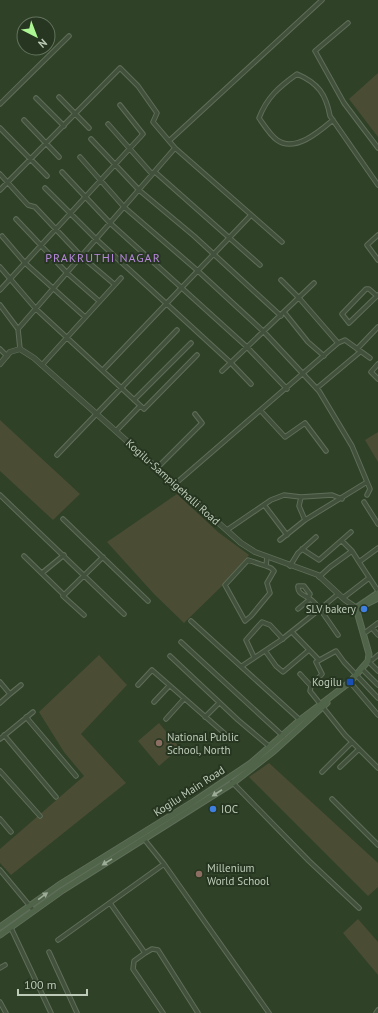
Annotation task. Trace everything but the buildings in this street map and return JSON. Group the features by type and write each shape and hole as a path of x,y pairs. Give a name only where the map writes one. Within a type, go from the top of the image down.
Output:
{"main road":[{"path":"358,609 378,592"},
{"path":"358,609 378,598"},
{"path":"358,609 371,651 369,660"},
{"path":"358,609 368,646 369,660"},
{"name":"Kogilu Main Road","path":"0,927 59,885 251,763 300,720 351,683 363,670 369,660"},
{"name":"Kogilu Main Road","path":"0,935 63,890 233,783 274,751 322,705"}],"street":[{"path":"169,141 322,0"},
{"path":"348,23 315,51 344,103 378,148"},
{"path":"56,48 69,36"},
{"path":"0,104 48,56"},
{"path":"0,190 120,68 138,86 157,113 153,122 175,148 282,242"},
{"path":"333,120 319,131 300,142 289,144 278,142 259,118 264,105 275,90 297,74 313,81 328,103 333,120 378,185"},
{"path":"0,96 4,100"},
{"path":"60,97 89,128"},
{"path":"36,98 64,126"},
{"path":"0,290 143,134 120,105"},
{"path":"24,120 59,157"},
{"path":"108,124 153,173 260,265"},
{"path":"0,128 32,159 46,176"},
{"path":"91,139 139,190 214,254 281,316"},
{"path":"18,329 175,148"},
{"path":"80,157 124,207 198,271 264,332 317,388 352,446 370,489 367,495"},
{"path":"62,172 110,223 247,347 287,389"},
{"path":"0,174 28,205 35,207 81,256 114,284"},
{"path":"44,188 96,239 231,363 250,384"},
{"path":"103,370 251,215"},
{"path":"16,219 67,273 99,301"},
{"path":"378,235 367,246 378,260"},
{"path":"2,236 25,263 85,317"},
{"path":"0,267 36,309 144,409 197,355"},
{"path":"42,365 121,278"},
{"path":"280,280 299,298 338,343"},
{"path":"222,371 314,283"},
{"path":"366,289 369,289 378,295 350,324 342,314 366,289"},
{"path":"0,305 18,329 20,349 10,352 0,364"},
{"path":"284,312 308,342 324,356"},
{"path":"317,388 358,350 378,327"},
{"path":"57,454 120,387 177,330"},
{"path":"175,484 287,389 338,343 344,340 370,358"},
{"path":"134,400 191,343"},
{"path":"0,349 7,356"},
{"name":"Kogilu-Sampigehalli Road","path":"20,349 42,365 248,548 319,577 358,609"},
{"path":"378,364 371,372 378,379"},
{"path":"116,431 140,406"},
{"path":"261,411 286,437 305,423 326,451"},
{"path":"157,468 202,424 202,421 194,414"},
{"path":"280,540 304,520 342,499 367,482"},
{"path":"0,495 124,614"},
{"path":"227,530 265,506 271,500 284,495 301,497 332,495 342,499"},
{"path":"301,497 300,506 304,520"},
{"path":"364,502 378,524"},
{"path":"265,506 287,535"},
{"path":"63,519 148,601"},
{"path":"302,549 319,560 351,532"},
{"path":"290,566 302,549 316,537"},
{"path":"342,541 352,551 378,592"},
{"path":"359,562 378,548"},
{"path":"319,577 352,551"},
{"path":"42,573 64,555"},
{"path":"24,556 84,615"},
{"path":"64,595 103,557"},
{"path":"266,566 267,557"},
{"path":"248,560 266,566 274,571 268,583 270,593 245,621 226,588 226,584 248,560"},
{"path":"343,598 369,578"},
{"path":"242,666 254,657 266,652 338,594"},
{"path":"298,609 309,598 320,609 338,635"},
{"path":"191,621 300,720"},
{"path":"254,657 246,640 262,622 270,625 283,639"},
{"path":"366,632 378,623"},
{"path":"372,628 378,635"},
{"path":"292,632 318,659"},
{"path":"181,642 282,736"},
{"path":"266,652 276,666 283,672 309,650"},
{"path":"318,659 336,650 344,662 378,698"},
{"path":"378,655 369,660 378,671"},
{"path":"170,656 219,703 270,747"},
{"path":"318,659 316,662 322,674 312,686 310,691 352,742 378,768"},
{"path":"138,685 152,670 205,718 232,740"},
{"path":"363,670 378,685"},
{"path":"300,674 312,686"},
{"path":"0,682 10,694"},
{"path":"351,683 378,714"},
{"path":"0,703 20,685"},
{"path":"154,702 169,686"},
{"path":"166,719 184,699"},
{"path":"205,718 219,703"},
{"path":"0,739 33,712"},
{"path":"26,717 76,776"},
{"path":"4,735 56,798"},
{"path":"322,772 352,742"},
{"path":"340,767 359,749"},
{"path":"0,771 40,816"},
{"path":"228,778 309,861 359,908"},
{"path":"332,799 378,845"},
{"path":"0,819 10,832"},
{"path":"144,839 164,864 269,1013"},
{"path":"58,940 164,864"},
{"path":"0,870 34,911"},
{"path":"110,903 145,953"},
{"path":"11,928 51,1013"},
{"path":"157,1013 162,1012 133,969 134,961 152,949 158,950 198,1013"},
{"path":"49,952 77,1013"},
{"path":"0,968 4,965"},
{"path":"0,1002 6,1013"}],"green space":[{"path":"378,73 378,137 349,99"},
{"path":"0,420 80,494 53,520 0,471"},
{"path":"378,432 378,462 365,440"},
{"path":"177,494 218,532 249,555 222,586 184,623 154,594 107,542"},
{"path":"99,655 127,685 81,734 126,783 11,875 0,863 0,849 84,776 64,752 39,712"},
{"path":"159,723 180,748 159,766 138,741"},
{"path":"269,763 378,863 378,887 368,896 249,777"},
{"path":"358,919 378,942 378,975 343,933"}],"place":[{"name":"SLV bakery","path":"364,609"},
{"name":"Kogilu","path":"350,682"},
{"name":"National Public School, North","path":"159,743"},
{"name":"IOC","path":"213,809"},
{"name":"Millenium World School","path":"199,874"}],"district":[{"name":"PRAKRUTHI NAGAR","path":"103,257"}]}
